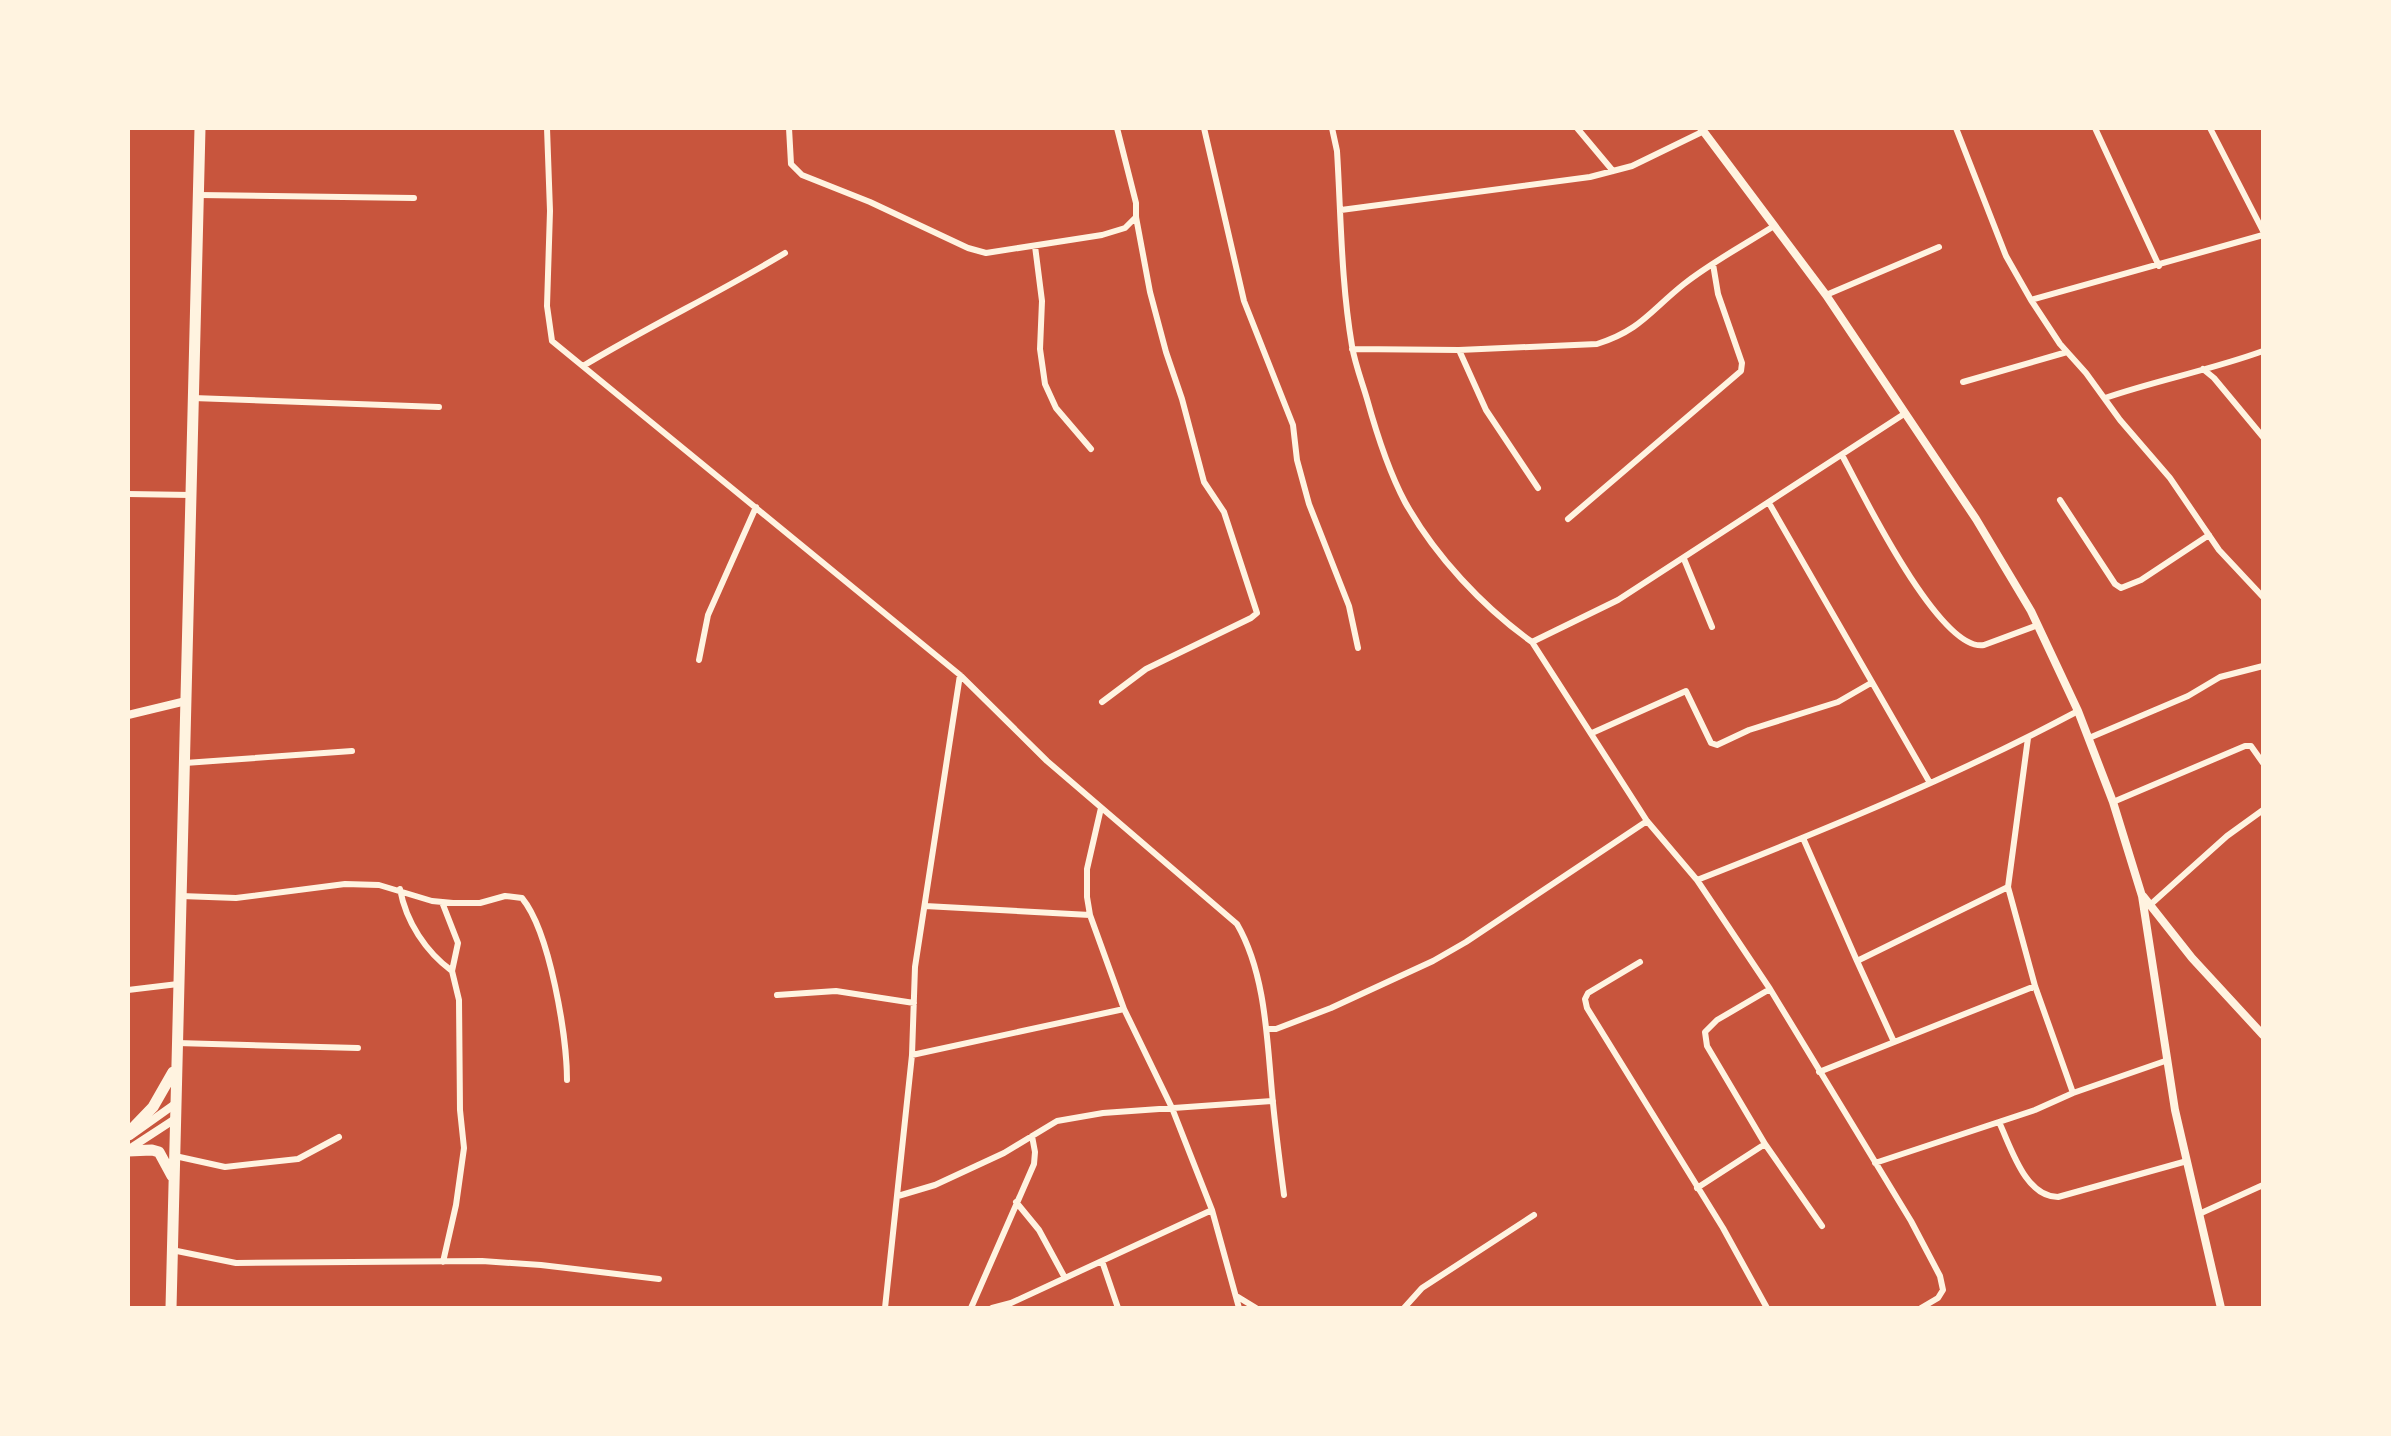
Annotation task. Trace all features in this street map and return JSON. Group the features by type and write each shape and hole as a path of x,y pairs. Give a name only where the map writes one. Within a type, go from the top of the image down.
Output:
{"highway":[{"path":"171,1308 200,128"},
{"path":"128,1135 164,1092 176,1064"},
{"path":"128,1151 159,1152 168,1164 175,1186"}],"street":[{"path":"547,128 550,211 548,327 552,341 960,675 1017,733 1237,924 1246,939 1268,1029 1284,1195"},
{"path":"789,128 791,164 802,175 870,202 968,248 986,253 1102,235 1125,228 1136,217"},
{"path":"1102,702 1146,669 1257,614 1224,512 1204,482 1150,292 1136,203 1117,128"},
{"path":"1204,128 1244,301 1293,425 1297,460 1309,504 1349,606 1358,648"},
{"path":"1332,128 1337,151 1352,349 1380,444 1405,502 1430,541 1476,593 1532,642 1647,821 1697,880 1770,989 1911,1221 1940,1276 1943,1290 1938,1298 1921,1308"},
{"path":"1577,128 1613,171"},
{"path":"1956,128 2006,256 2031,300 2120,420 2170,478 2219,550 2263,597"},
{"path":"2095,128 2159,266"},
{"path":"2031,300 2159,266 2263,233 2210,128"},
{"path":"1341,210 1563,182 1613,171 1632,166 1702,130 1826,295 1976,519 2038,625 2078,711 2113,802 2142,896 2175,1110 2221,1308"},
{"path":"199,195 414,198"},
{"path":"1352,349 1459,350 1597,344 1636,328 1683,285 1774,226"},
{"path":"1035,246 1042,301 1040,349 1045,384 1056,408 1091,449"},
{"path":"1826,295 1939,247"},
{"path":"583,366 785,253"},
{"path":"1568,519 1741,371 1742,363 1718,294 1713,264"},
{"path":"1459,350 1486,410 1538,488"},
{"path":"2105,398 2263,351"},
{"path":"1963,382 2067,352"},
{"path":"2214,378 2219,365"},
{"path":"2203,369 2263,437"},
{"path":"193,398 439,407"},
{"path":"1532,642 1618,600 1904,414"},
{"path":"1842,455 1881,531 1920,591 1960,639 1976,646 1984,645 2038,625"},
{"path":"128,494 191,495"},
{"path":"2060,500 2115,584 2121,588 2141,580 2209,535"},
{"path":"1769,503 1930,783"},
{"path":"699,660 708,615 756,507"},
{"path":"1684,559 1712,627"},
{"path":"2089,738 2188,696 2220,677 2263,666"},
{"path":"885,1308 912,1055 915,967 960,675"},
{"path":"1592,733 1686,691 1711,743 1717,745 1749,730 1838,702 1871,683"},
{"path":"128,715 186,701"},
{"path":"1697,880 1930,783 2028,738 2078,711"},
{"path":"2028,738 2008,887 2035,986 2073,1093"},
{"path":"2113,802 2245,746 2251,746 2263,763"},
{"path":"185,763 352,751"},
{"path":"1101,808 1087,869 1090,915 1124,1009 1172,1108 1212,1210 1239,1308"},
{"path":"2150,905 2227,836 2263,810"},
{"path":"1268,1029 1331,1008 1433,961 1647,821"},
{"path":"1803,838 1894,1042"},
{"path":"181,896 236,898 345,884 400,889 442,902 480,903 516,896 528,905 550,968 567,1063 567,1080"},
{"path":"1857,961 2008,887"},
{"path":"400,889 403,907 415,930 439,962 452,971"},
{"path":"2142,896 2192,958 2263,1035"},
{"path":"442,902 458,943 452,971 459,1000 460,1110 464,1148 456,1205 443,1262"},
{"path":"925,906 1090,915"},
{"path":"1640,962 1588,993 1585,999 1587,1008 1723,1228 1767,1308"},
{"path":"128,990 178,984"},
{"path":"1819,1072 2035,986"},
{"path":"1770,989 1717,1020 1705,1032 1707,1046 1765,1144 1822,1226"},
{"path":"777,995 836,991 914,1003"},
{"path":"912,1055 1124,1009"},
{"path":"2255,1029 2263,1022"},
{"path":"177,1043 358,1048"},
{"path":"1875,1163 2035,1110 2073,1093 2168,1060"},
{"path":"898,1196 935,1185 1004,1153 1057,1121 1103,1113 1273,1101"},
{"path":"128,1135 175,1104"},
{"path":"128,1151 175,1119"},
{"path":"1999,1122 2027,1178 2041,1194 2048,1197 2058,1197 2187,1161"},
{"path":"971,1308 1034,1164 1032,1136"},
{"path":"175,1156 225,1167 298,1159 339,1137"},
{"path":"1697,1188 1765,1144"},
{"path":"2199,1214 2263,1185"},
{"path":"1016,1202 1039,1230 1065,1278"},
{"path":"992,1308 1011,1303 1212,1210"},
{"path":"1404,1308 1422,1288 1534,1215"},
{"path":"172,1250 236,1263 541,1265 659,1279"},
{"path":"1102,1261 1118,1308"},
{"path":"1238,1297 1256,1308"}]}
